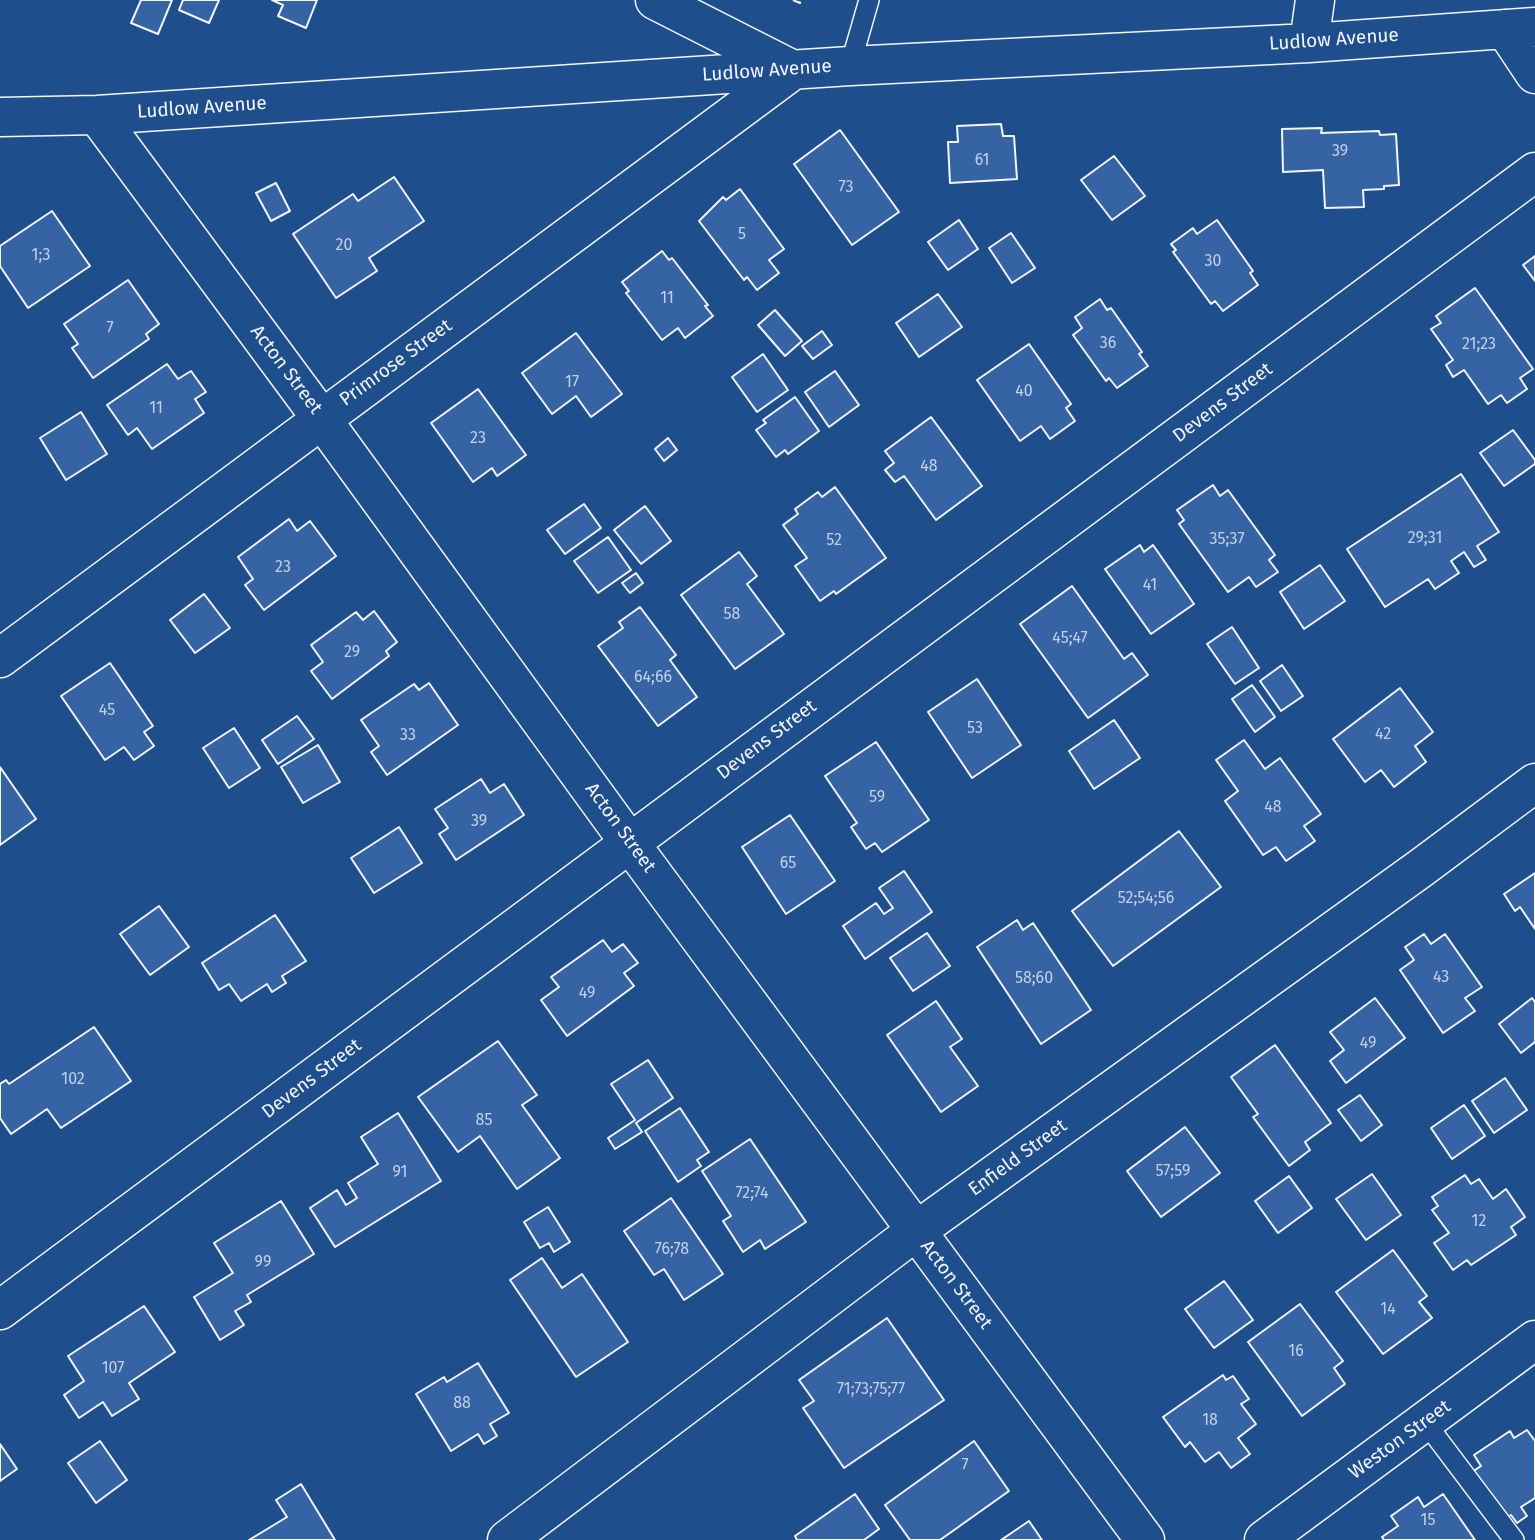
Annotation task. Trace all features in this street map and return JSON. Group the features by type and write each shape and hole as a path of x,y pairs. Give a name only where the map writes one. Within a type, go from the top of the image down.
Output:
{"street":[{"path":"655,0 793,70"},
{"path":"1309,43 1315,0"},
{"path":"1520,28 1535,74"},
{"name":"Ludlow Avenue","path":"0,117 97,115 850,66 1309,43 1520,28"},
{"name":"Primrose Street","path":"0,658 793,70"},
{"name":"Acton Street","path":"97,115 629,842 1145,1540"},
{"name":"Devens Street","path":"0,1310 1535,172"},
{"name":"Enfield Street","path":"507,1540 916,1231 1535,783"},
{"name":"Weston Street","path":"1264,1540 1535,1340"}],"lane":[{"path":"850,66 869,0"},
{"path":"1425,1422 1514,1540"}],"building":[{"path":"141,0 172,0 158,34 131,23"},
{"path":"183,0 219,0 209,23 179,10"},
{"path":"272,0 317,0 306,28 278,16 283,5"},
{"path":"1001,124 1003,136 1014,136 1017,179 950,183 948,142 958,142 957,126"},
{"path":"1322,128 1321,133 1379,131 1380,135 1396,134 1399,185 1363,190 1364,207 1325,208 1323,170 1283,172 1282,129"},
{"path":"840,130 899,212 852,245 794,164"},
{"path":"1114,156 1145,196 1112,220 1081,180"},
{"path":"394,177 424,221 369,258 377,271 336,298 293,234 353,194 358,201"},
{"path":"276,183 290,211 271,221 256,193"},
{"path":"740,189 784,249 769,260 779,273 757,290 747,277 744,280 699,221 723,197 726,200"},
{"path":"52,211 90,266 28,308 0,266 0,246"},
{"path":"959,220 978,249 948,270 928,242"},
{"path":"1217,220 1253,271 1250,273 1258,285 1223,311 1215,301 1211,304 1173,252 1176,250 1171,244 1193,228 1197,234"},
{"path":"1011,233 1035,268 1012,283 989,248"},
{"path":"662,251 669,260 672,258 708,305 705,306 713,316 685,338 678,328 662,340 626,293 629,291 622,282"},
{"path":"1535,256 1535,281 1523,265"},
{"path":"128,280 159,324 146,334 149,339 93,378 72,348 78,344 64,324"},
{"path":"1475,288 1533,369 1520,378 1527,389 1507,403 1501,395 1488,404 1464,370 1453,377 1446,365 1453,360 1431,329 1441,323 1436,316"},
{"path":"938,294 962,327 919,357 896,323"},
{"path":"1100,299 1107,310 1111,308 1142,352 1139,354 1148,366 1117,388 1109,378 1106,381 1073,335 1082,328 1075,317"},
{"path":"775,310 802,341 785,356 758,325"},
{"path":"822,331 832,345 813,359 802,346"},
{"path":"576,333 622,394 591,417 576,396 552,414 522,373"},
{"path":"1029,344 1071,404 1066,408 1075,421 1050,439 1041,426 1020,441 977,380"},
{"path":"763,354 788,390 757,412 732,377"},
{"path":"167,364 178,379 191,371 206,392 195,399 204,413 152,449 137,428 128,435 107,405"},
{"path":"835,371 859,405 829,427 805,392"},
{"path":"478,389 526,455 497,476 492,468 473,482 431,423"},
{"path":"795,397 819,431 788,454 785,450 776,457 756,430 766,423 763,420"},
{"path":"81,412 107,454 66,480 40,438"},
{"path":"931,417 982,486 936,520 904,476 895,482 885,470 894,463 885,451"},
{"path":"1513,430 1535,460 1535,464 1504,486 1480,453"},
{"path":"668,438 677,450 664,461 655,449"},
{"path":"1461,474 1499,532 1477,546 1486,560 1474,567 1464,552 1451,561 1459,573 1435,589 1428,579 1385,607 1347,549"},
{"path":"1213,485 1220,496 1228,490 1275,555 1269,560 1278,572 1256,587 1249,577 1228,592 1179,524 1184,520 1177,510"},
{"path":"835,487 886,558 836,594 834,591 820,601 795,566 807,558 783,525 798,514 795,509 818,492 822,497"},
{"path":"584,504 601,528 565,554 547,530"},
{"path":"645,506 671,541 641,564 614,530"},
{"path":"289,519 297,531 310,521 336,556 264,610 245,585 253,579 238,557"},
{"path":"608,537 631,570 598,593 574,561"},
{"path":"1140,545 1144,552 1153,545 1194,604 1151,634 1105,569"},
{"path":"739,552 757,576 747,584 784,634 735,669 681,595"},
{"path":"1320,565 1345,601 1304,629 1280,592"},
{"path":"636,573 643,583 630,593 622,583"},
{"path":"1072,586 1124,659 1132,653 1148,675 1088,718 1020,624"},
{"path":"204,594 230,628 195,653 170,620"},
{"path":"640,607 676,655 670,660 697,697 658,726 598,646 623,628 619,622"},
{"path":"374,611 397,642 386,651 389,656 332,699 311,671 323,662 311,645 356,612 363,620"},
{"path":"1232,627 1259,668 1235,684 1207,644"},
{"path":"110,663 153,726 144,732 154,746 134,760 124,747 105,760 61,696"},
{"path":"1282,665 1303,696 1281,711 1260,681"},
{"path":"977,679 1021,745 972,778 928,712"},
{"path":"429,683 458,725 387,775 371,752 379,746 361,720 414,684 419,690"},
{"path":"1252,685 1275,717 1255,732 1232,699"},
{"path":"1400,688 1433,732 1415,746 1426,762 1394,787 1381,770 1365,782 1333,739"},
{"path":"297,716 314,739 278,764 262,740"},
{"path":"1114,720 1140,758 1094,789 1069,751"},
{"path":"234,728 260,768 229,788 203,748"},
{"path":"1244,740 1265,769 1280,758 1321,814 1304,826 1315,841 1286,861 1276,847 1263,855 1225,801 1238,791 1216,760"},
{"path":"876,742 929,820 882,852 875,843 866,849 851,827 857,823 825,776"},
{"path":"318,745 340,782 303,803 281,767"},
{"path":"0,767 36,819 0,845"},
{"path":"481,779 490,793 504,784 524,815 456,860 439,834 448,828 435,809"},
{"path":"790,815 835,881 786,914 742,847"},
{"path":"399,827 422,863 374,893 351,858"},
{"path":"1179,831 1221,887 1113,966 1072,911"},
{"path":"904,871 932,912 865,959 843,926 876,903 884,914 893,908 879,888"},
{"path":"1535,873 1535,929 1520,907 1515,911 1504,894"},
{"path":"159,906 189,947 150,975 120,934"},
{"path":"275,915 306,961 282,976 286,983 272,992 267,984 241,1001 229,984 219,990 202,963"},
{"path":"1017,920 1023,930 1033,923 1091,1010 1041,1044 977,947"},
{"path":"927,933 950,966 913,991 890,958"},
{"path":"1424,934 1431,944 1445,934 1482,987 1465,998 1475,1011 1443,1033 1400,970 1414,960 1405,947"},
{"path":"603,940 612,952 623,944 638,963 624,973 634,986 567,1036 541,1000 559,987 551,977"},
{"path":"1375,998 1405,1038 1346,1083 1330,1061 1344,1050 1330,1032"},
{"path":"1532,998 1535,1002 1535,1042 1521,1053 1499,1024"},
{"path":"936,1001 962,1039 950,1047 978,1086 941,1112 887,1035"},
{"path":"94,1027 131,1081 61,1128 47,1109 11,1134 0,1118 0,1084 6,1080 9,1084"},
{"path":"498,1041 537,1095 522,1105 560,1158 517,1189 480,1136 458,1152 418,1097"},
{"path":"1275,1045 1331,1123 1305,1142 1310,1150 1289,1166 1253,1117 1258,1114 1231,1077"},
{"path":"648,1060 673,1098 636,1123 642,1132 615,1149 608,1138 635,1120 611,1084"},
{"path":"1505,1078 1527,1110 1494,1133 1472,1101"},
{"path":"1360,1095 1382,1125 1361,1141 1338,1110"},
{"path":"1464,1105 1485,1136 1452,1159 1431,1128"},
{"path":"680,1108 709,1152 697,1160 701,1166 678,1182 645,1131"},
{"path":"398,1113 441,1181 335,1247 310,1208 337,1190 346,1205 357,1198 348,1183 378,1164 361,1137"},
{"path":"1185,1127 1220,1173 1161,1217 1127,1171"},
{"path":"750,1139 806,1222 765,1249 760,1240 743,1252 723,1221 731,1216 702,1171"},
{"path":"1372,1174 1401,1215 1366,1240 1336,1199"},
{"path":"1465,1175 1471,1184 1479,1179 1493,1199 1506,1189 1525,1217 1511,1227 1516,1235 1471,1265 1467,1260 1453,1270 1434,1243 1449,1233 1432,1210 1438,1206 1432,1197"},
{"path":"1289,1176 1312,1208 1278,1233 1255,1201"},
{"path":"671,1198 723,1274 684,1300 664,1269 654,1275 624,1231"},
{"path":"281,1201 314,1254 247,1295 251,1302 235,1311 244,1325 220,1340 194,1297 233,1273 214,1243"},
{"path":"548,1207 570,1242 554,1252 549,1243 540,1248 524,1222"},
{"path":"1393,1250 1427,1296 1419,1302 1432,1318 1383,1354 1336,1292"},
{"path":"542,1258 562,1288 582,1274 628,1342 576,1377 510,1280"},
{"path":"1224,1281 1253,1320 1214,1348 1185,1309"},
{"path":"1300,1304 1343,1361 1334,1368 1345,1384 1302,1416 1248,1342"},
{"path":"144,1306 175,1352 129,1383 139,1399 112,1416 103,1402 79,1418 64,1395 84,1381 68,1356"},
{"path":"887,1318 944,1400 844,1468 803,1408 814,1401 799,1380"},
{"path":"478,1363 509,1413 490,1424 497,1436 484,1444 478,1434 451,1451 416,1394 444,1377 447,1382"},
{"path":"1223,1375 1226,1380 1233,1376 1249,1399 1241,1404 1256,1424 1238,1438 1250,1454 1231,1468 1219,1452 1205,1462 1190,1442 1185,1447 1163,1417"},
{"path":"1527,1430 1535,1441 1535,1498 1521,1507 1527,1516 1517,1523 1511,1515 1504,1519 1472,1472 1481,1466 1474,1455 1510,1431 1514,1438"},
{"path":"100,1441 127,1480 96,1503 68,1463"},
{"path":"974,1441 1009,1491 940,1540 910,1540 885,1505"},
{"path":"0,1444 17,1469 0,1481"},
{"path":"301,1484 335,1540 249,1540 287,1517 276,1500"},
{"path":"855,1494 879,1529 864,1540 797,1540 795,1536"},
{"path":"1443,1494 1475,1540 1384,1540 1382,1537 1398,1526 1391,1516 1418,1497 1424,1507"},
{"path":"1029,1521 1042,1540 1001,1540"}],"fence":[{"path":"793,0 800,3 801,0"}]}
